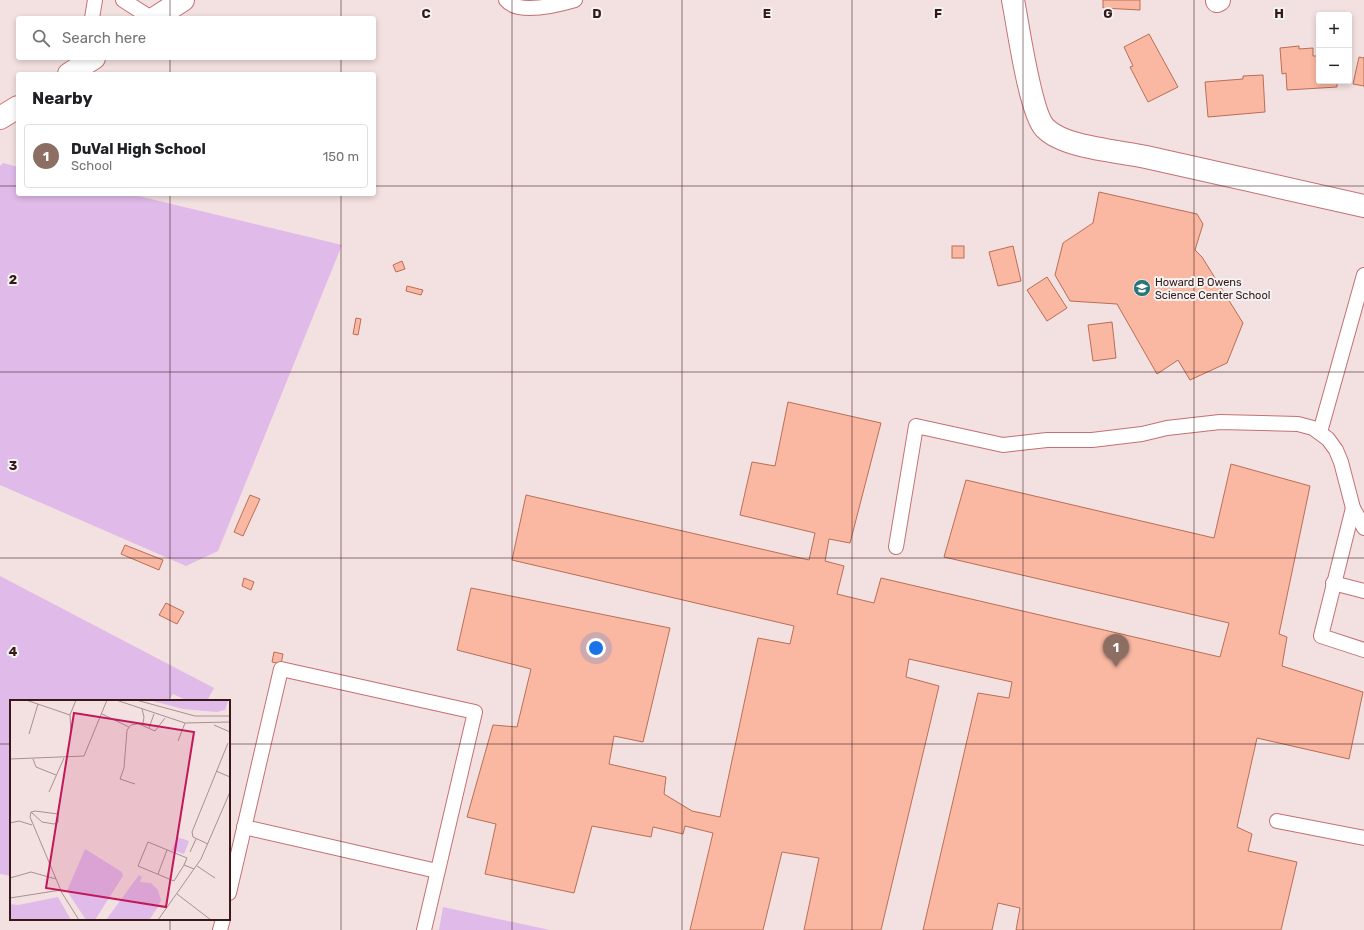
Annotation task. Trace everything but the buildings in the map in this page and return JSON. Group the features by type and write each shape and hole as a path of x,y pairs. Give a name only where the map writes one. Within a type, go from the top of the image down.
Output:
{"street":[{"path":"158,16 183,0"},
{"path":"1013,0 1030,89 1038,117 1044,128 1054,135 1088,146 1141,156 1364,206"}],"lane":[{"path":"92,16 95,0"},
{"path":"123,0 148,16"},
{"path":"506,0 520,8 556,5 575,0"},
{"path":"1320,432 1364,275"},
{"path":"896,548 916,426 1003,445 1046,440 1092,440 1142,434 1167,428 1220,422 1298,424 1313,428 1320,432 1328,438 1336,450 1341,462 1353,508 1364,528"},
{"path":"1353,508 1333,583 1321,636 1364,650"},
{"path":"1333,583 1364,590"},
{"path":"230,889 281,669 475,712 424,930"},
{"path":"1277,821 1364,838"},
{"path":"244,827 437,871"},
{"path":"220,930 223,920"}],"shaded area":[{"path":"3,163 16,166 16,196 138,196 342,245 218,551 186,566 0,485 0,166"},
{"path":"0,576 214,688 208,700 186,700 173,694 169,700 10,700 10,876 0,874"},
{"path":"443,907 550,930 439,930"}],"place":[{"name":"Howard B Owens Science Center School","path":"1142,288"},
{"name":"DuVal High School","path":"1116,667"}]}
